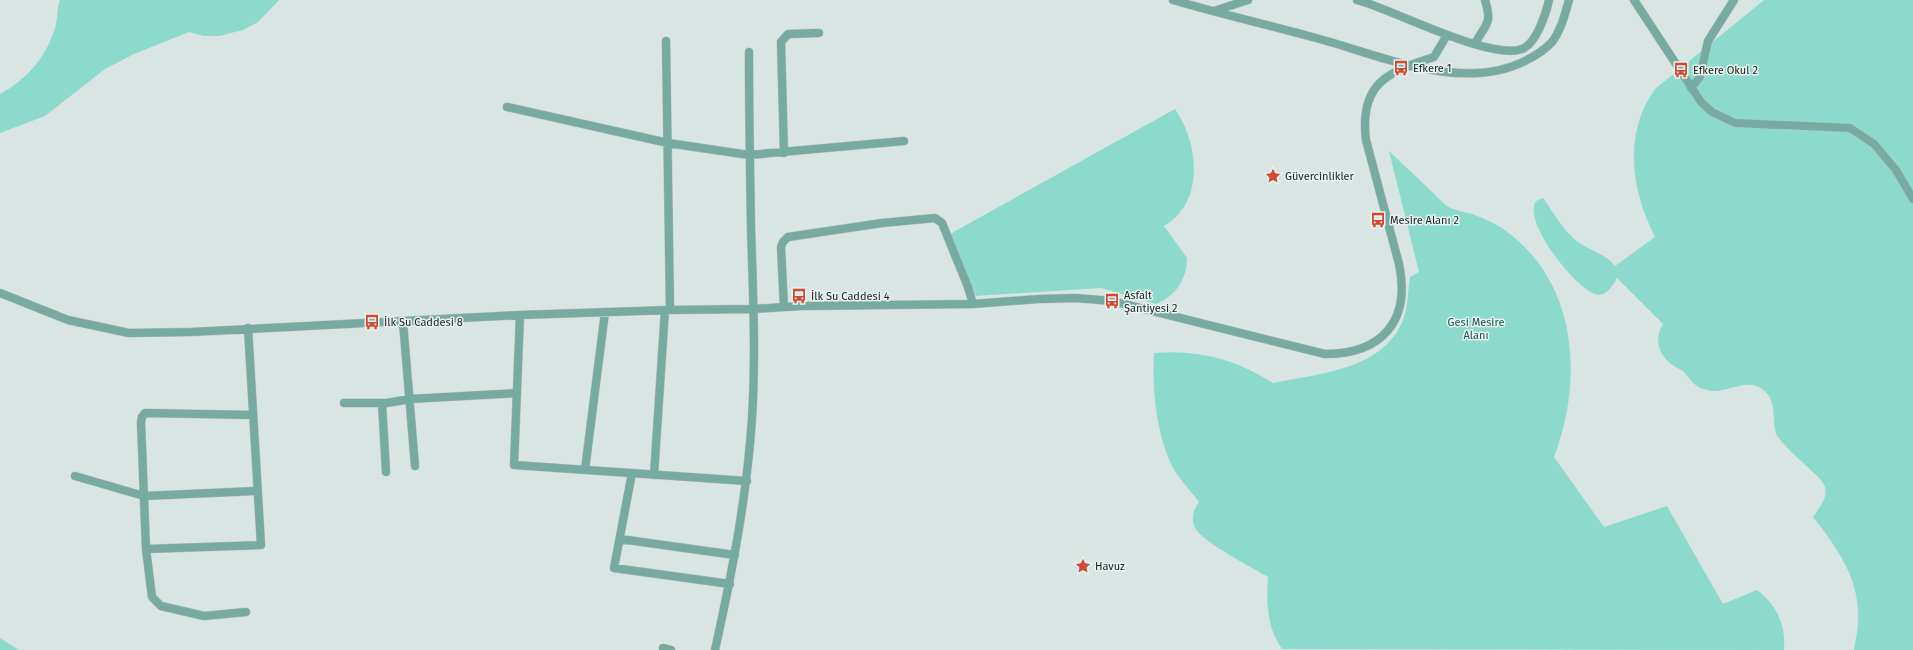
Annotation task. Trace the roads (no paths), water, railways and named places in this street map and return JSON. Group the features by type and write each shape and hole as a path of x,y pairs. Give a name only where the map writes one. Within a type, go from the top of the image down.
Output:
{"street":[{"path":"1173,0 1318,38 1383,58 1449,72 1481,73 1511,67 1540,53 1552,42 1561,28 1569,0"},
{"path":"1214,11 1248,0"},
{"path":"1356,0 1447,35 1475,44 1512,51 1523,49 1534,36 1545,17 1549,0"},
{"path":"1475,44 1489,22 1490,16 1485,0"},
{"path":"1634,0 1681,70 1691,88 1701,102 1712,112 1735,123 1850,128 1874,144 1896,170 1913,199"},
{"path":"1691,88 1700,77 1708,41 1734,0"},
{"path":"784,153 781,42 788,34 819,33"},
{"path":"0,293 68,320 129,333 191,332 248,328 403,322 520,314 973,304 1061,298 1112,301 1325,354 1345,354 1364,348 1376,341 1387,331 1395,319 1402,299 1402,281 1366,140 1364,124 1367,108 1373,92 1385,78 1401,68 1434,57 1447,35"},
{"path":"654,475 667,310 668,143 666,41"},
{"path":"715,650 730,584 747,481 752,417 754,309 749,155 749,52"},
{"path":"507,107 668,143 749,155 904,141"},
{"path":"784,307 781,247 788,236 882,223 935,218 942,223 968,287 973,304"},
{"path":"585,470 606,312"},
{"path":"520,314 514,465 747,481"},
{"path":"403,322 415,466"},
{"path":"146,549 261,545 248,328"},
{"path":"344,403 517,393"},
{"path":"382,402 386,472"},
{"path":"246,612 204,616 161,606 152,597 146,549 141,422 143,414 253,415"},
{"path":"632,473 614,568 730,584"},
{"path":"75,476 144,496 257,491"},
{"path":"620,539 735,555"}],"place":[{"name":"Efkere 1","path":"1401,68"},
{"name":"Efkere Okul 2","path":"1681,70"},
{"name":"Güvercinlikler","path":"1273,176"},
{"name":"Mesire Alanı 2","path":"1378,220"},
{"name":"İlk Su Caddesi 4","path":"799,296"},
{"name":"Asfalt Şantiyesi 2","path":"1112,301"},
{"name":"İlk Su Caddesi 8","path":"372,322"},
{"name":"Havuz","path":"1083,566"}],"park label":[{"name":"Gesi Mesire Alanı","path":"1476,328"}]}
